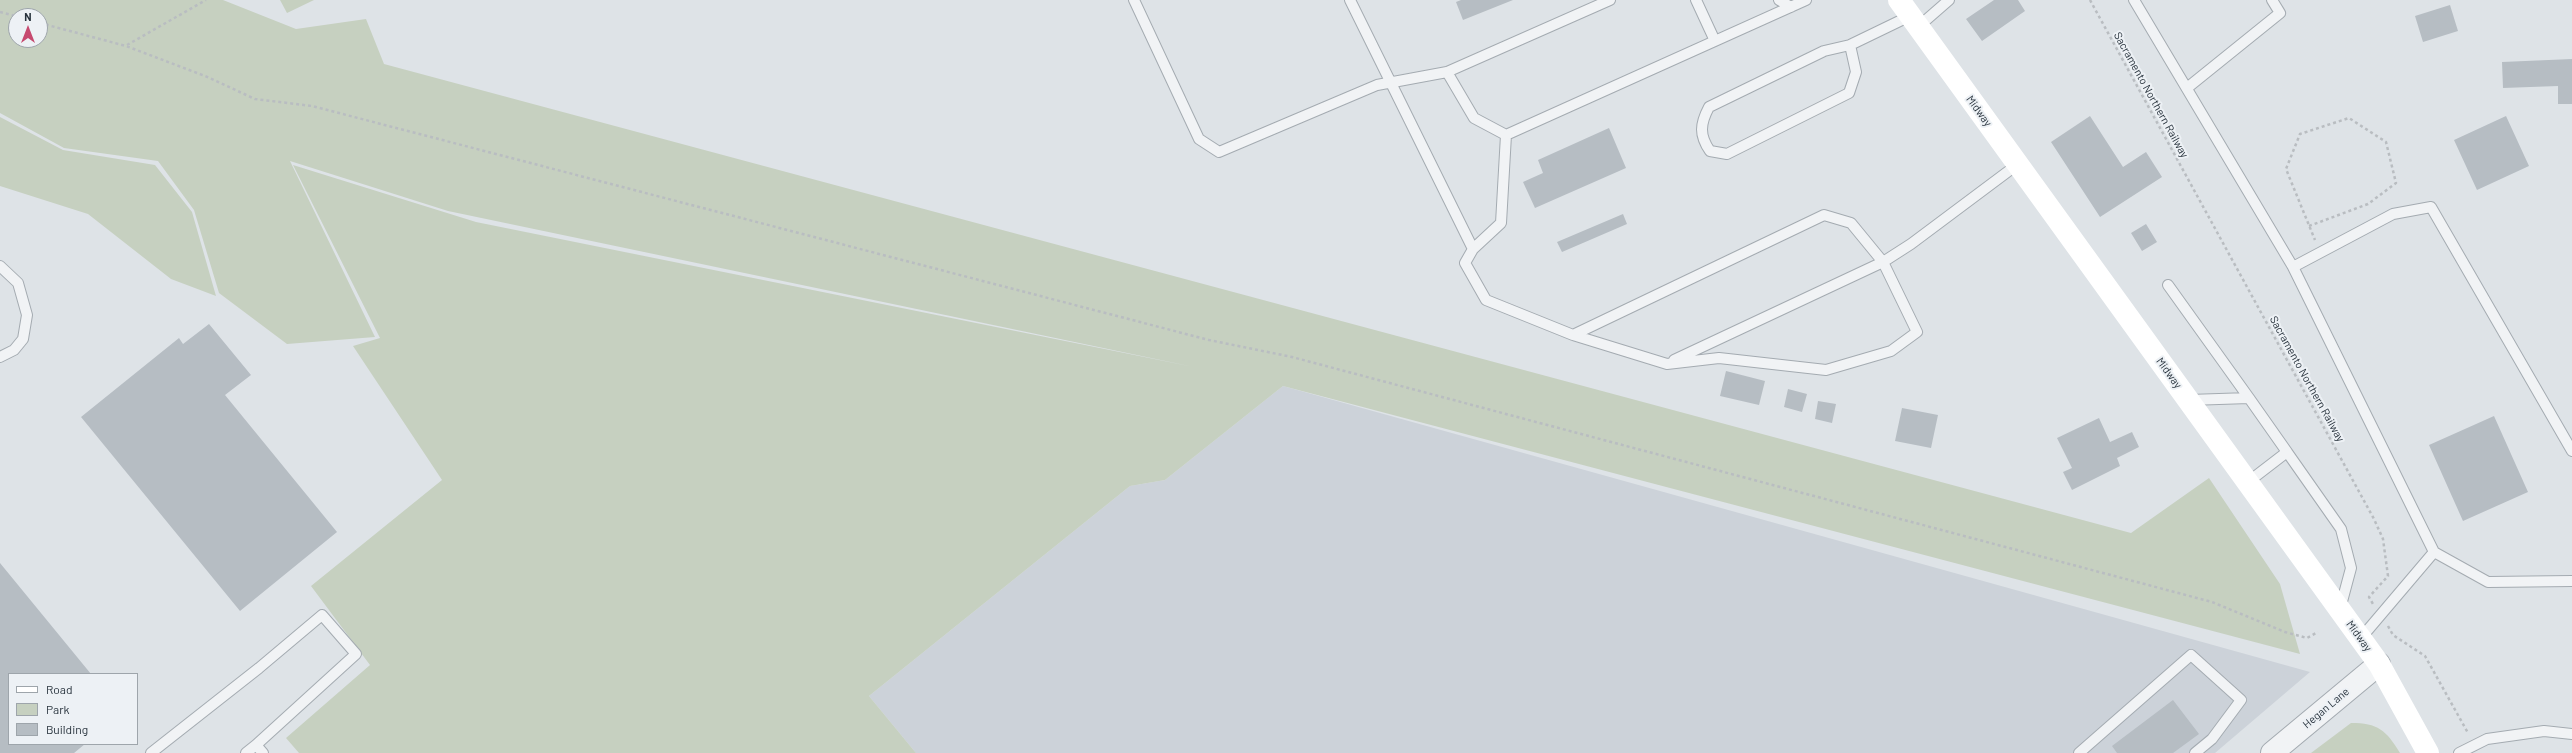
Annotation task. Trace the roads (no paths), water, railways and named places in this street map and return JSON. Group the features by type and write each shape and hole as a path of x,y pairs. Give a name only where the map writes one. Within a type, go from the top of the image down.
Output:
{"main road":[{"name":"Midway","path":"1909,14 2361,638 2379,664 2428,753"}],"street":[{"name":"Hegan Lane","path":"2272,753 2379,664"}],"lane":[{"path":"1134,0 1199,139 1219,152 1377,86 1447,72 1610,0"},
{"path":"1350,0 1473,249"},
{"path":"1696,0 1715,40"},
{"path":"1780,0 1791,7"},
{"path":"1506,135 1806,0"},
{"path":"1850,45 1856,72 1849,93 1727,154 1710,151 1702,139 1701,123 1709,107 1824,51 1850,45 1909,14 1948,0"},
{"path":"2134,0 2293,267 2434,552 2488,582 2572,581"},
{"path":"2187,88 2280,13 2272,0"},
{"path":"1447,72 1474,118 1506,135"},
{"path":"1506,135 1501,223 1473,249 1465,263 1486,300 1573,335 1667,364 1719,358 1826,370 1891,350 1917,332 1883,262 1851,223 1824,215 1573,335"},
{"path":"1667,364 1883,262 1911,244 2018,164"},
{"path":"2293,267 2394,214 2431,207 2572,451"},
{"path":"0,266 18,283 27,315 23,339 14,350 0,357"},
{"path":"2168,285 2341,529 2351,568 2340,609"},
{"path":"2188,400 2248,398"},
{"path":"2248,482 2286,452"},
{"path":"2361,638 2434,552"},
{"path":"152,753 259,668 322,615 356,654 246,753"},
{"path":"2079,753 2191,655 2241,700 2212,740 2194,753"},
{"path":"2459,753 2488,739 2544,731 2572,734"},
{"path":"256,745 263,753"}]}
